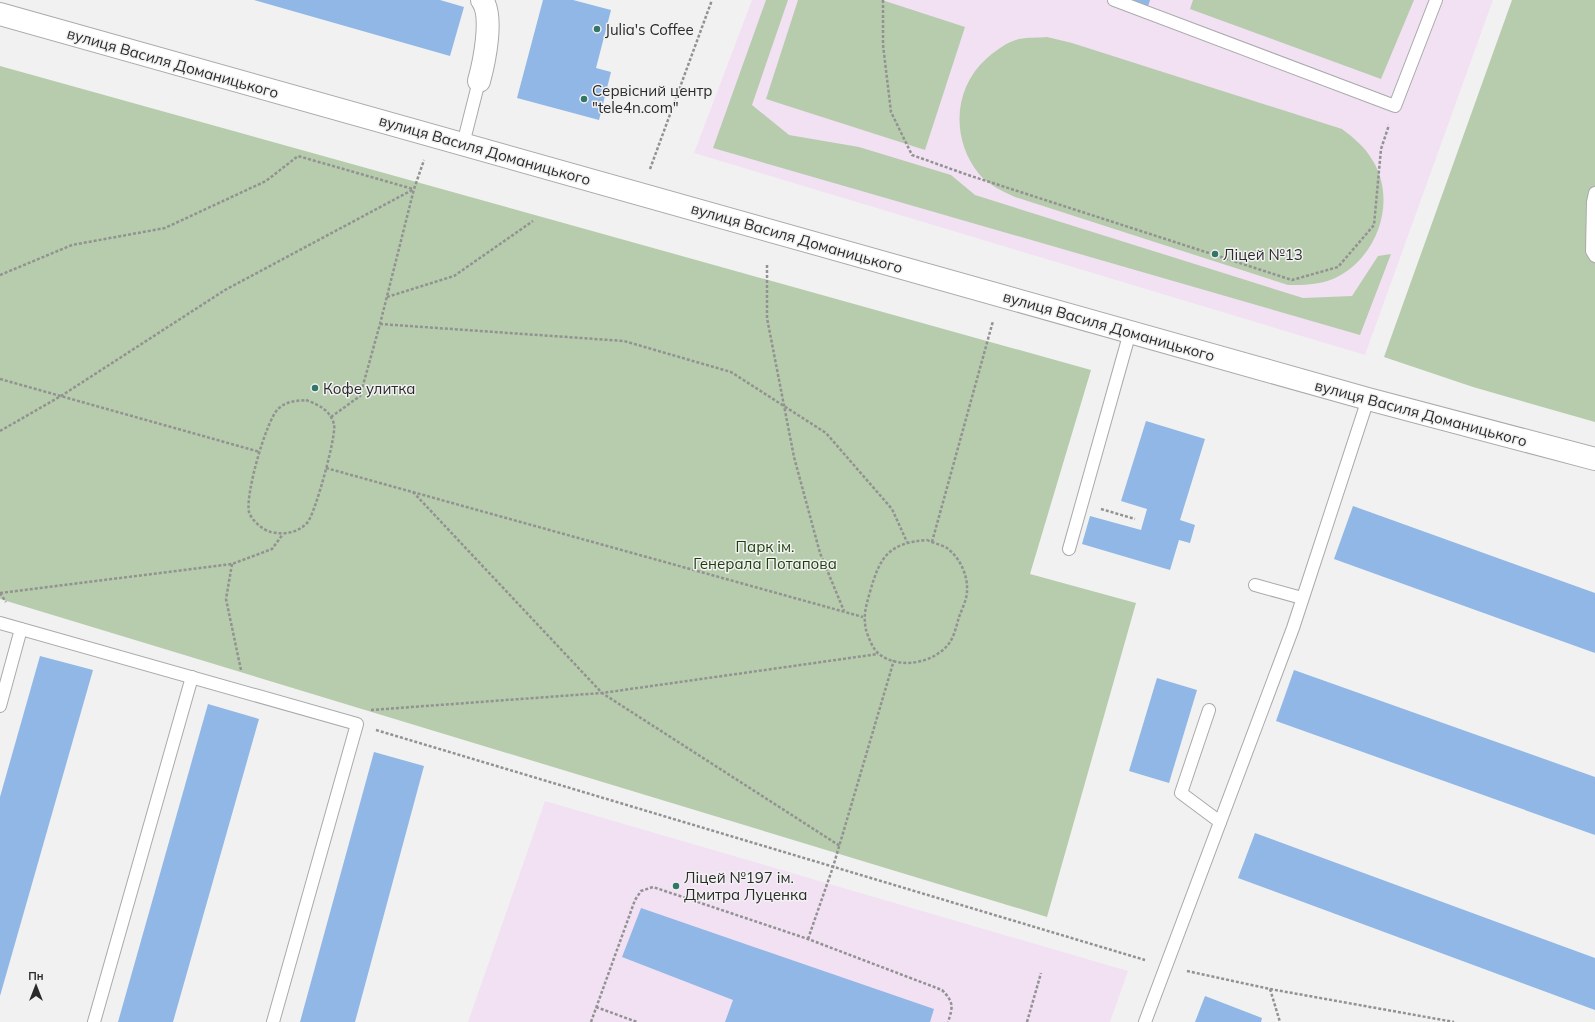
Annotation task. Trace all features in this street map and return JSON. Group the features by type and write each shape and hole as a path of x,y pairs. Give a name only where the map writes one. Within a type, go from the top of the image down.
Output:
{"street":[{"path":"479,81 486,55 487,25 482,0"},
{"name":"вулиця Василя Доманицького","path":"0,14 1368,399 1595,459"}],"lane":[{"path":"1114,0 1395,106 1436,0"},
{"path":"463,144 479,81"},
{"path":"1595,193 1593,202 1592,237 1592,251 1595,256"},
{"path":"1069,550 1130,332"},
{"path":"1145,1022 1302,598 1368,399"},
{"path":"1255,585 1302,598"},
{"path":"0,623 357,724 273,1022"},
{"path":"0,706 20,629"},
{"path":"94,1022 192,677"},
{"path":"1209,710 1181,793 1220,822"}],"path":[{"path":"650,169 712,0"},
{"path":"883,0 882,45 891,112 912,155 968,176 1292,280 1338,267 1374,226 1381,149 1395,106"},
{"path":"331,416 360,396 414,189 433,135"},
{"path":"0,275 72,245 164,228 266,181 298,156 414,189"},
{"path":"0,431 61,396 225,290 414,189"},
{"path":"387,297 454,276 533,221"},
{"path":"767,265 767,318 794,457 820,553 844,612"},
{"path":"932,542 1000,296"},
{"path":"380,324 624,341 731,372 826,433 892,509 907,542"},
{"path":"0,379 260,452"},
{"path":"306,400 321,405 331,416 335,426 326,468 313,514 308,522 296,531 283,534 269,531 258,525 249,513 249,495 271,417 279,408 292,401 306,400"},
{"path":"326,468 863,617"},
{"path":"413,492 602,693 840,846"},
{"path":"1123,515 1135,519"},
{"path":"0,593 232,564 272,550 283,534"},
{"path":"368,710 602,693 878,654 894,660 912,663 931,659 946,647 954,636 967,591 966,577 961,563 946,548 927,540 907,542 890,550 879,564 863,617 867,634 878,654"},
{"path":"232,564 226,599 245,692"},
{"path":"808,939 840,846 894,660"},
{"path":"357,724 1166,966 1270,989 1454,1022"},
{"path":"591,1022 635,900 641,891 653,887 808,939 942,990 952,1003 953,1009 948,1022"},
{"path":"1027,1022 1041,973"},
{"path":"1270,989 1280,1022"},
{"path":"596,1007 637,1022"}],"shaded area":[{"name":"Ліцей №13","path":"752,0 1493,0 1365,355 694,153"},
{"name":"Ліцей №197 ім. Дмитра Луценка","path":"545,801 1128,971 1110,1022 468,1022"}],"green space":[{"path":"766,0 788,0 752,105 789,135 859,147 951,175 975,195 1303,298 1352,296 1378,256 1391,254 1360,335 713,148"},
{"path":"798,0 882,0 965,27 925,150 766,99"},
{"path":"1193,0 1414,0 1381,79 1190,9"},
{"path":"1512,0 1595,0 1595,422 1473,387 1384,357"},
{"path":"1047,37 1072,43 1342,129 1363,147 1373,161 1380,177 1383,194 1383,212 1378,229 1371,244 1361,258 1348,270 1333,279 1316,284 1288,285 1015,197 991,185 979,174 970,160 960,130 962,99 967,85 975,71 997,50 1015,40"},
{"name":"Парк ім. Генерала Потапова","path":"0,66 1091,370 1030,574 1136,603 1047,917 0,599"}],"building":[{"path":"254,0 440,0 464,7 450,56"},
{"path":"543,0 573,0 611,10 596,68 611,72 599,120 517,98"},
{"path":"1120,0 1150,0 1147,10"},
{"path":"1146,421 1205,439 1180,520 1195,525 1190,543 1179,540 1170,570 1082,544 1090,516 1141,530 1147,509 1121,501"},
{"path":"1353,506 1595,593 1595,653 1334,559"},
{"path":"40,656 93,670 0,996 0,797"},
{"path":"1294,670 1595,777 1595,835 1276,721"},
{"path":"1157,678 1197,690 1169,783 1129,771"},
{"path":"208,704 259,719 173,1022 118,1022"},
{"path":"374,752 424,766 355,1022 300,1022"},
{"path":"1255,833 1595,958 1595,1010 1238,878"},
{"path":"641,908 934,1009 930,1022 725,1022 733,1000 622,957"},
{"path":"1205,996 1262,1018 1261,1022 1195,1022"}],"place":[{"name":"Julia's Coffee","path":"597,29"},
{"name":"Сервісний центр \"tele4n.com\"","path":"584,99"},
{"name":"Ліцей №13","path":"1215,254"},
{"name":"Кофе улитка","path":"315,388"},
{"name":"Ліцей №197 ім. Дмитра Луценка","path":"676,886"}]}
